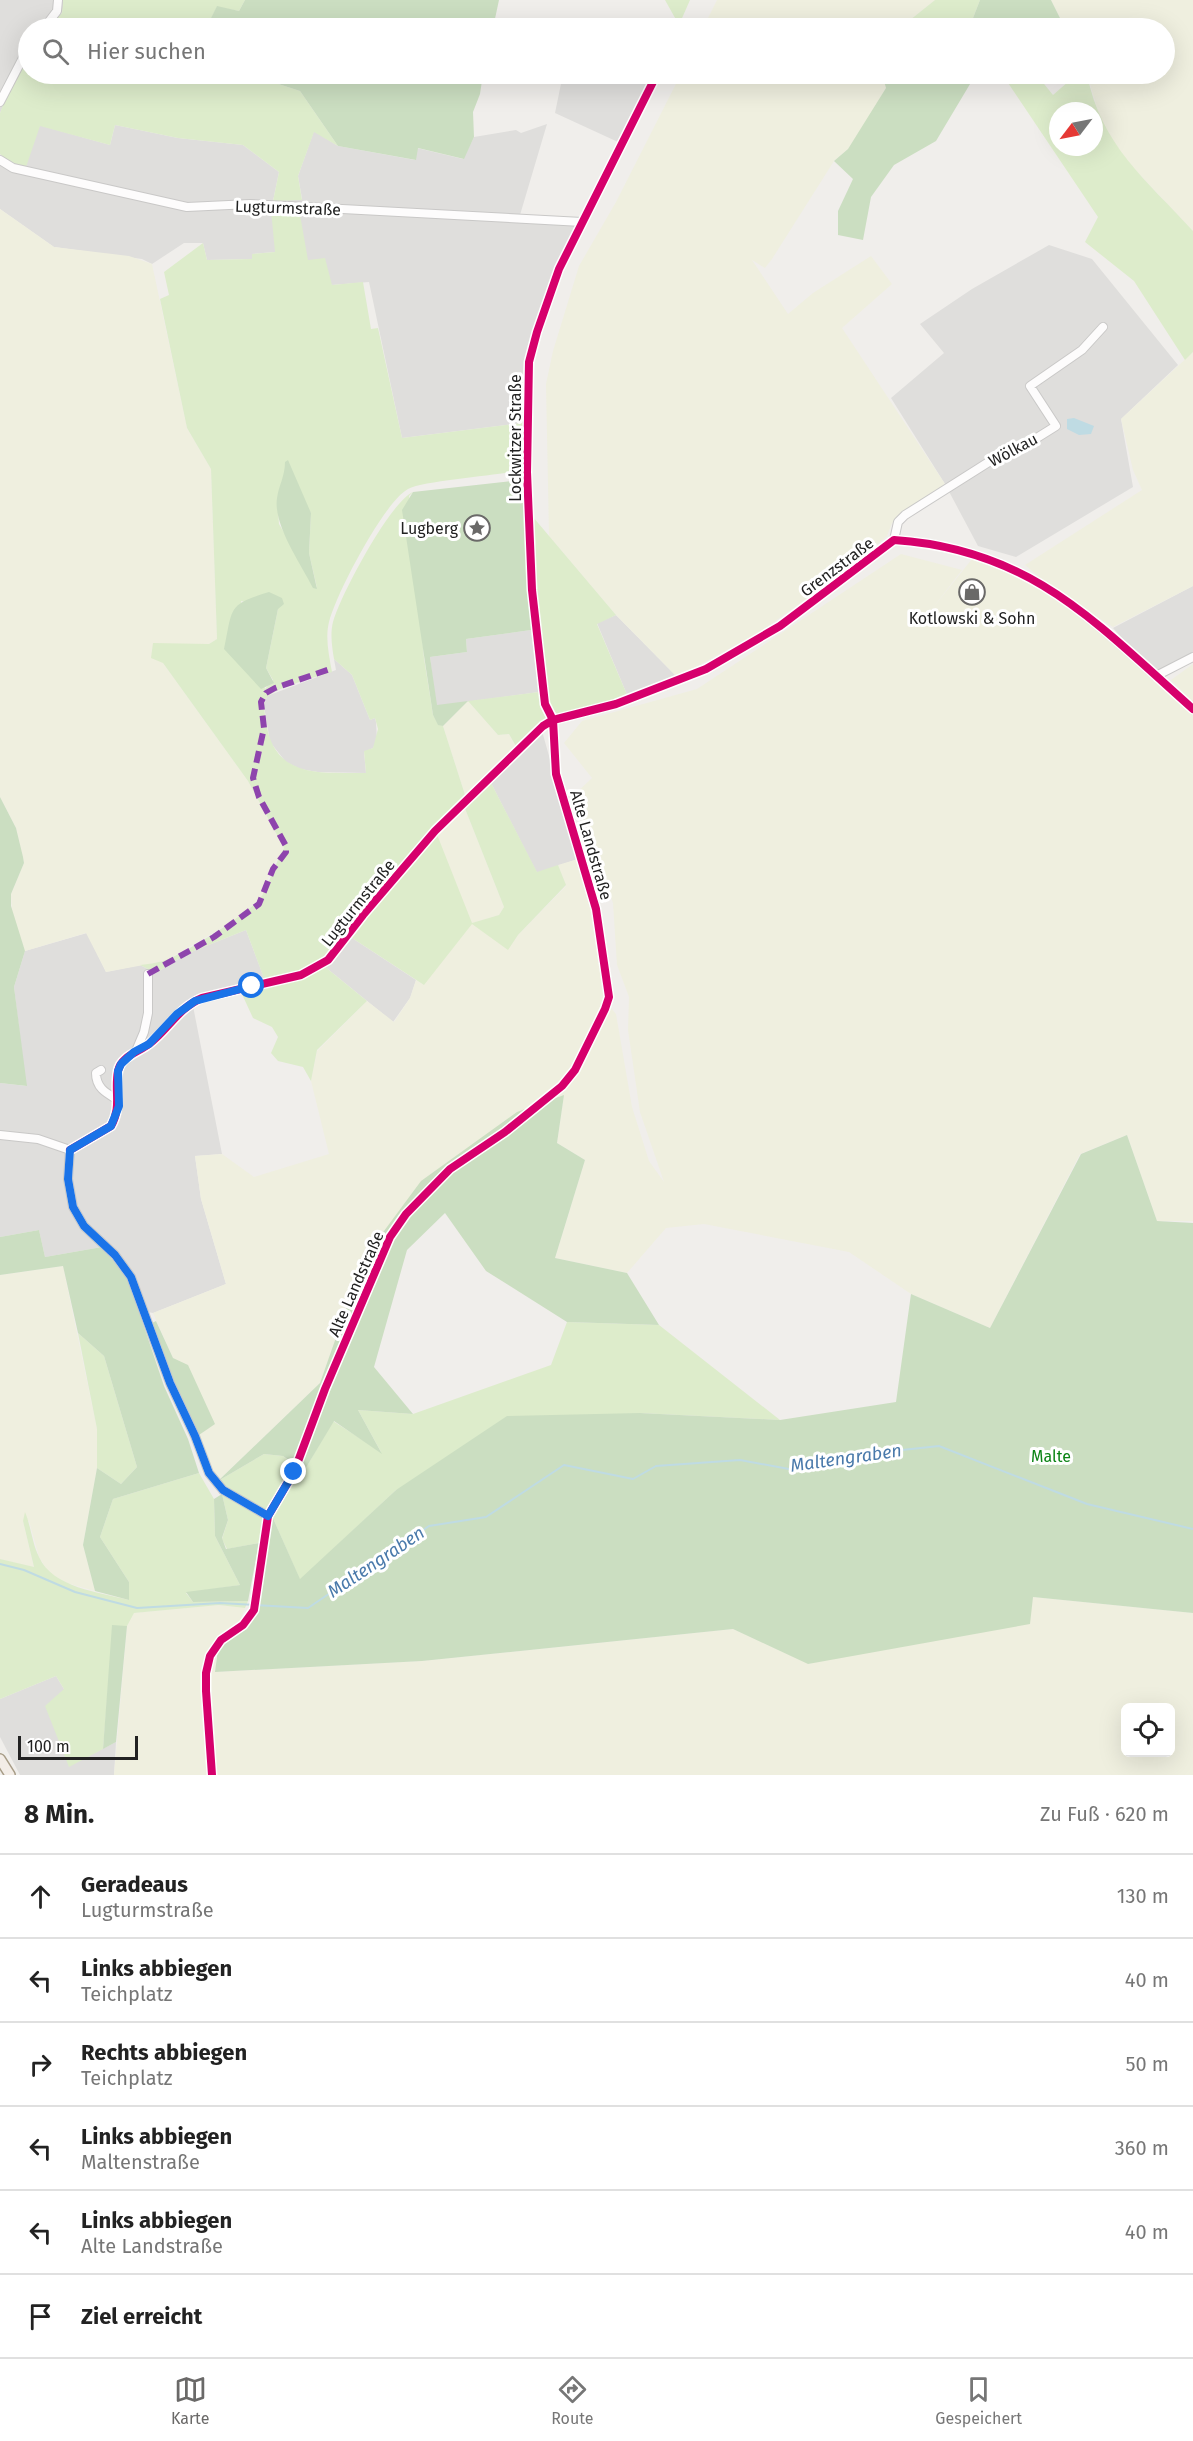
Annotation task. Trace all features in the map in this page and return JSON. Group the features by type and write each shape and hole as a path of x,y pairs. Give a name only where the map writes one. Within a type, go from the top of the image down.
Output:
{"main road":[{"path":"0,1759 10,1775"}],"street":[{"path":"52,18 57,12 58,0"},
{"path":"0,102 18,67"},
{"name":"Lockwitzer Straße","path":"553,720 544,704 532,590 527,472 527,381 537,332 560,269 652,84"},
{"name":"Lugturmstraße","path":"0,160 13,168 187,207 250,204 582,222"},
{"name":"Wölkau","path":"894,540 898,522 905,515 1004,453 1032,441 1056,426 1030,386 1082,350 1103,327"},
{"name":"Grenzstraße","path":"553,720 616,704 706,669 780,626 894,540 922,542 962,550 1009,566 1042,583 1098,625 1156,676 1193,657"},
{"name":"Lugturmstraße","path":"118,1100 118,1071 121,1064 136,1051 149,1044 177,1014 195,1001 301,975 320,967 331,957 363,915 435,831 543,726 553,720"},
{"name":"Alte Landstraße","path":"212,1775 206,1691 208,1665 215,1647 243,1625 255,1604 268,1516 294,1472 325,1389 390,1237 401,1219 450,1169 505,1132 562,1086 575,1070 609,997 596,909 556,774 553,720"},
{"path":"136,1051 144,1032 148,1013 148,974"},
{"path":"0,1136 38,1139 70,1150 111,1126 117,1117 118,1100 102,1090 96,1080 96,1073 101,1070"},
{"path":"70,1150 68,1179 73,1207 84,1226 115,1255 131,1277 170,1383 195,1436 209,1473 223,1490 268,1516"}],"shaded area":[{"path":"0,0 63,0 64,8 56,18 18,18 18,75 0,113"},
{"path":"561,84 649,84 618,142 555,113"},
{"path":"547,124 520,215 576,224 531,335 523,370 523,423 402,438 369,282 332,285 308,260 275,252 252,254 252,259 207,260 203,243 184,243 152,264 142,259 54,247 0,209 0,154 4,159 39,125 110,145 115,125 178,138 243,145 279,172 273,201 302,199 298,176 314,131 338,146 415,160 417,148 463,159 474,137 516,130 521,133"},
{"path":"1049,245 1092,259 1178,365 1121,419 1133,487 1016,557 978,546 945,484 891,398 944,353 920,324 972,289"},
{"path":"1193,586 1193,657 1156,676 1113,628"},
{"path":"616,615 677,677 628,697 597,623"},
{"path":"531,630 539,692 436,706 430,657 467,652 466,639"},
{"path":"334,659 352,675 370,720 375,718 377,740 373,748 364,752 366,773 318,772 300,769 286,762 270,742 264,706 267,696 336,670"},
{"path":"542,731 578,859 537,873 490,781"},
{"path":"246,930 267,986 193,1006 222,1154 195,1156 201,1199 226,1284 153,1313 148,1312 134,1276 114,1248 107,1243 102,1247 45,1257 39,1230 0,1237 0,1083 26,1086 14,987 25,951 87,933 106,972 140,965 156,973 186,954"},
{"path":"349,936 416,980 410,998 393,1022 324,966"},
{"path":"56,1676 64,1689 69,1766 116,1742 114,1775 20,1775 0,1737 0,1699"}],"green space":[{"path":"63,0 245,0 239,11 217,7 211,18 57,18 62,13"},
{"path":"245,0 499,0 495,18 211,18 217,6 239,11"},
{"path":"665,0 690,0 682,18 675,18"},
{"path":"717,0 935,0 912,18 708,18"},
{"path":"935,0 980,0 973,18 912,18"},
{"path":"980,0 1051,0 1060,18 973,18"},
{"path":"1051,0 1193,0 1193,231 1125,159 1103,126 1103,102 1095,102 1090,84 1175,84 1175,18 1060,18"},
{"path":"18,72 18,84 279,84 300,91 338,146 314,132 298,176 302,200 273,201 279,172 243,145 178,138 115,125 110,145 40,126 26,167 10,162 0,154 0,113"},
{"path":"279,84 482,84 473,112 474,137 464,159 418,148 416,160 338,146 300,91"},
{"path":"676,84 885,84 886,88 870,116 848,149 834,161 772,259 765,268 752,260 788,314 813,293 871,256 892,284 842,328 945,484 892,523 887,536 847,570 758,633 677,677 616,615 549,536 546,384 553,351 579,266 616,202"},
{"path":"885,84 970,84 936,141 894,165 871,197 863,240 838,235 838,211 853,179 834,161 848,149 886,88"},
{"path":"1009,84 1044,84 1053,95 1066,84 1090,84 1095,102 1049,102 1049,144"},
{"path":"1103,122 1114,142 1142,177 1193,231 1193,352 1185,360 1134,281 1085,242 1098,217 1057,156 1103,156"},
{"path":"0,209 54,247 129,256 152,264 187,428 211,469 217,639 209,644 192,645 163,663 248,781 284,848 271,869 263,895 240,917 165,961 106,972 86,933 25,951 12,915 11,894 24,863 16,828 0,797"},
{"path":"299,209 308,260 325,258 332,285 363,282 371,329 378,328 402,438 523,423 523,464 512,472 416,486 398,497 374,529 333,609 327,634 332,672 285,687 265,700 267,728 273,745 281,757 292,765 320,772 366,773 364,751 373,748 378,729 375,718 370,720 352,675 334,659 332,627 345,592 379,531 403,499 413,492 409,496 424,658 433,715 438,724 443,726 466,798 432,829 330,956 306,971 265,981 246,930 186,954 156,973 140,965 163,961 185,950 217,932 257,902 284,848 248,781 163,663 151,658 153,643 209,644 217,639 211,469 187,428 160,299 169,295 164,272 203,243 207,260 252,259 252,254 275,252 271,210","holes":["285,476 311,513 309,553 317,588 279,524 277,499","241,601 278,609 266,668 273,680 265,689"]},
{"path":"1193,352 1193,586 1113,627 1056,591 1025,565 1142,490 1133,470 1121,419"},
{"path":"288,460 311,513 309,553 317,589 313,588 295,556 279,520 277,498 285,462"},
{"path":"521,480 526,485 531,630 466,639 467,652 430,657 437,705 468,701 443,726 438,725 433,715 402,510 413,492"},
{"path":"533,517 616,615 597,624 628,697 557,714 548,703 535,590"},
{"path":"901,554 962,570 932,609 972,559 1013,575 1051,594 1079,615 1193,715 1193,1221 1157,1221 1127,1135 1080,1154 990,1328 911,1294 849,1252 704,1224 666,1228 627,1273 555,1258 585,1160 557,1143 564,1095 364,1258 320,1383 218,1481 199,1435 214,1424 173,1358 153,1313 226,1284 201,1199 195,1156 222,1154 254,1177 329,1154 311,1081 317,1051 367,1001 394,1022 410,998 416,980 424,985 436,832 464,806 504,907 499,915 473,923 508,949 518,935 566,886 558,865 578,859 594,910 604,1000 616,1014 632,1107 649,1161 664,1182 640,1112 628,1030 629,997 617,965 613,903 574,795 592,778 564,743 582,721 697,689"},
{"path":"269,592 282,598 284,604 278,609 266,668 274,683 261,689 224,649 234,610 246,600"},
{"path":"1193,664 1193,702 1171,680"},
{"path":"539,692 540,707 547,720 517,748 509,734 498,735 468,701"},
{"path":"468,701 498,735 509,734 517,748 466,798 443,726"},
{"path":"490,781 537,872 558,865 566,885 518,935 508,950 472,924 424,985 349,936 436,832 472,923 499,915 504,907 464,806"},
{"path":"0,797 16,828 24,863 11,894 11,906 25,951 14,987 27,1086 0,1083"},
{"path":"324,966 367,1001 317,1050 311,1081 303,1067 278,1061 271,1053 278,1037 272,1027 253,1018 241,992"},
{"path":"564,1095 557,1143 585,1160 555,1258 627,1273 659,1325 567,1322 486,1271 445,1213 407,1250 374,1367 413,1414 358,1410 382,1454 334,1421 304,1471 283,1456 264,1454 218,1481 320,1383 364,1258 421,1181 517,1112"},
{"name":"Malte","path":"1127,1135 1157,1221 1193,1223 1193,1613 1033,1597 1030,1624 808,1664 733,1629 422,1661 215,1672 218,1649 241,1632 256,1612 272,1516 300,1579 396,1490 507,1416 640,1413 780,1420 896,1402 911,1294 990,1328 1081,1154"},
{"path":"39,1230 45,1257 102,1247 128,1279 164,1386 188,1439 199,1473 113,1499 100,1537 129,1582 129,1600 95,1591 83,1545 97,1468 121,1484 137,1467 104,1356 78,1333 63,1266 0,1275 0,1237"},
{"path":"63,1266 97,1429 97,1468 83,1545 95,1591 67,1583 49,1573 39,1557 29,1521 23,1521 34,1568 0,1559 0,1275"},
{"path":"156,1321 173,1358 188,1365 215,1424 199,1435 173,1380 152,1323"},
{"path":"567,1322 659,1325 780,1420 640,1413 396,1490 300,1580 272,1516 299,1468 304,1471 333,1421 381,1452 358,1410 413,1414 551,1365"},
{"path":"78,1333 104,1356 137,1467 121,1484 97,1468 97,1429"},
{"path":"264,1454 283,1456 293,1464 266,1512 218,1481"},
{"path":"199,1473 214,1499 215,1536 240,1585 186,1593 193,1602 248,1601 245,1608 219,1605 134,1613 127,1626 113,1626 103,1749 69,1767 45,1706 64,1689 56,1676 0,1699 0,1559 34,1567 23,1521 25,1512 39,1557 55,1576 78,1587 129,1600 129,1582 100,1537 113,1499"},
{"path":"222,1494 262,1515 264,1520 259,1543 227,1549 222,1539 228,1520"},
{"path":"222,1494 228,1520 222,1538 226,1549 259,1543 248,1601 193,1602 186,1592 240,1585 215,1536 214,1499"},
{"path":"1033,1597 1193,1613 1193,1775 114,1775 127,1626 133,1613 219,1605 245,1608 240,1621 216,1638 216,1672 422,1661 733,1629 809,1664"},
{"path":"112,1625 127,1626 116,1742 103,1749"}],"water":[{"path":"1074,418 1094,426 1091,434 1079,435 1067,429 1067,419"}],"waterway":[{"name":"Maltengraben","path":"0,1564 24,1570 75,1592 137,1608 220,1603 308,1608 429,1526 486,1517 564,1465 633,1479 656,1466 740,1460 789,1469 865,1454 939,1446 1087,1504 1193,1529"}],"marked path":[{"path":"148,974 214,937 259,904 273,869 286,852 286,846 259,797 253,778 264,728 261,702 266,693 275,688 333,668"}],"cycle path":[{"path":"212,1775 206,1691 206,1673 210,1656 221,1640 243,1625 254,1610 268,1516 294,1472 325,1389 390,1237 406,1214 450,1169 505,1132 562,1086 575,1070 609,997 596,909 556,774 553,720 545,704 532,590 527,472 529,362 559,269 652,84"},
{"path":"70,1150 111,1126 117,1106 118,1071 126,1058 149,1044 186,1007 202,998 301,975 328,960 435,831 543,726 553,720 616,704 706,669 780,626 894,540 943,546 985,558 1024,575 1059,596 1093,621 1193,709"}],"place":[{"name":"Lugberg","path":"477,528"},
{"name":"Kotlowski & Sohn","path":"972,592"}],"route":[{"path":"252,986 195,1001 177,1014 149,1044 136,1051 121,1064 118,1071 117,1117 107,1130 70,1150 69,1192 73,1207 84,1226 115,1255 131,1277 170,1383 195,1436 209,1473 223,1490 268,1516 294,1472"}]}
